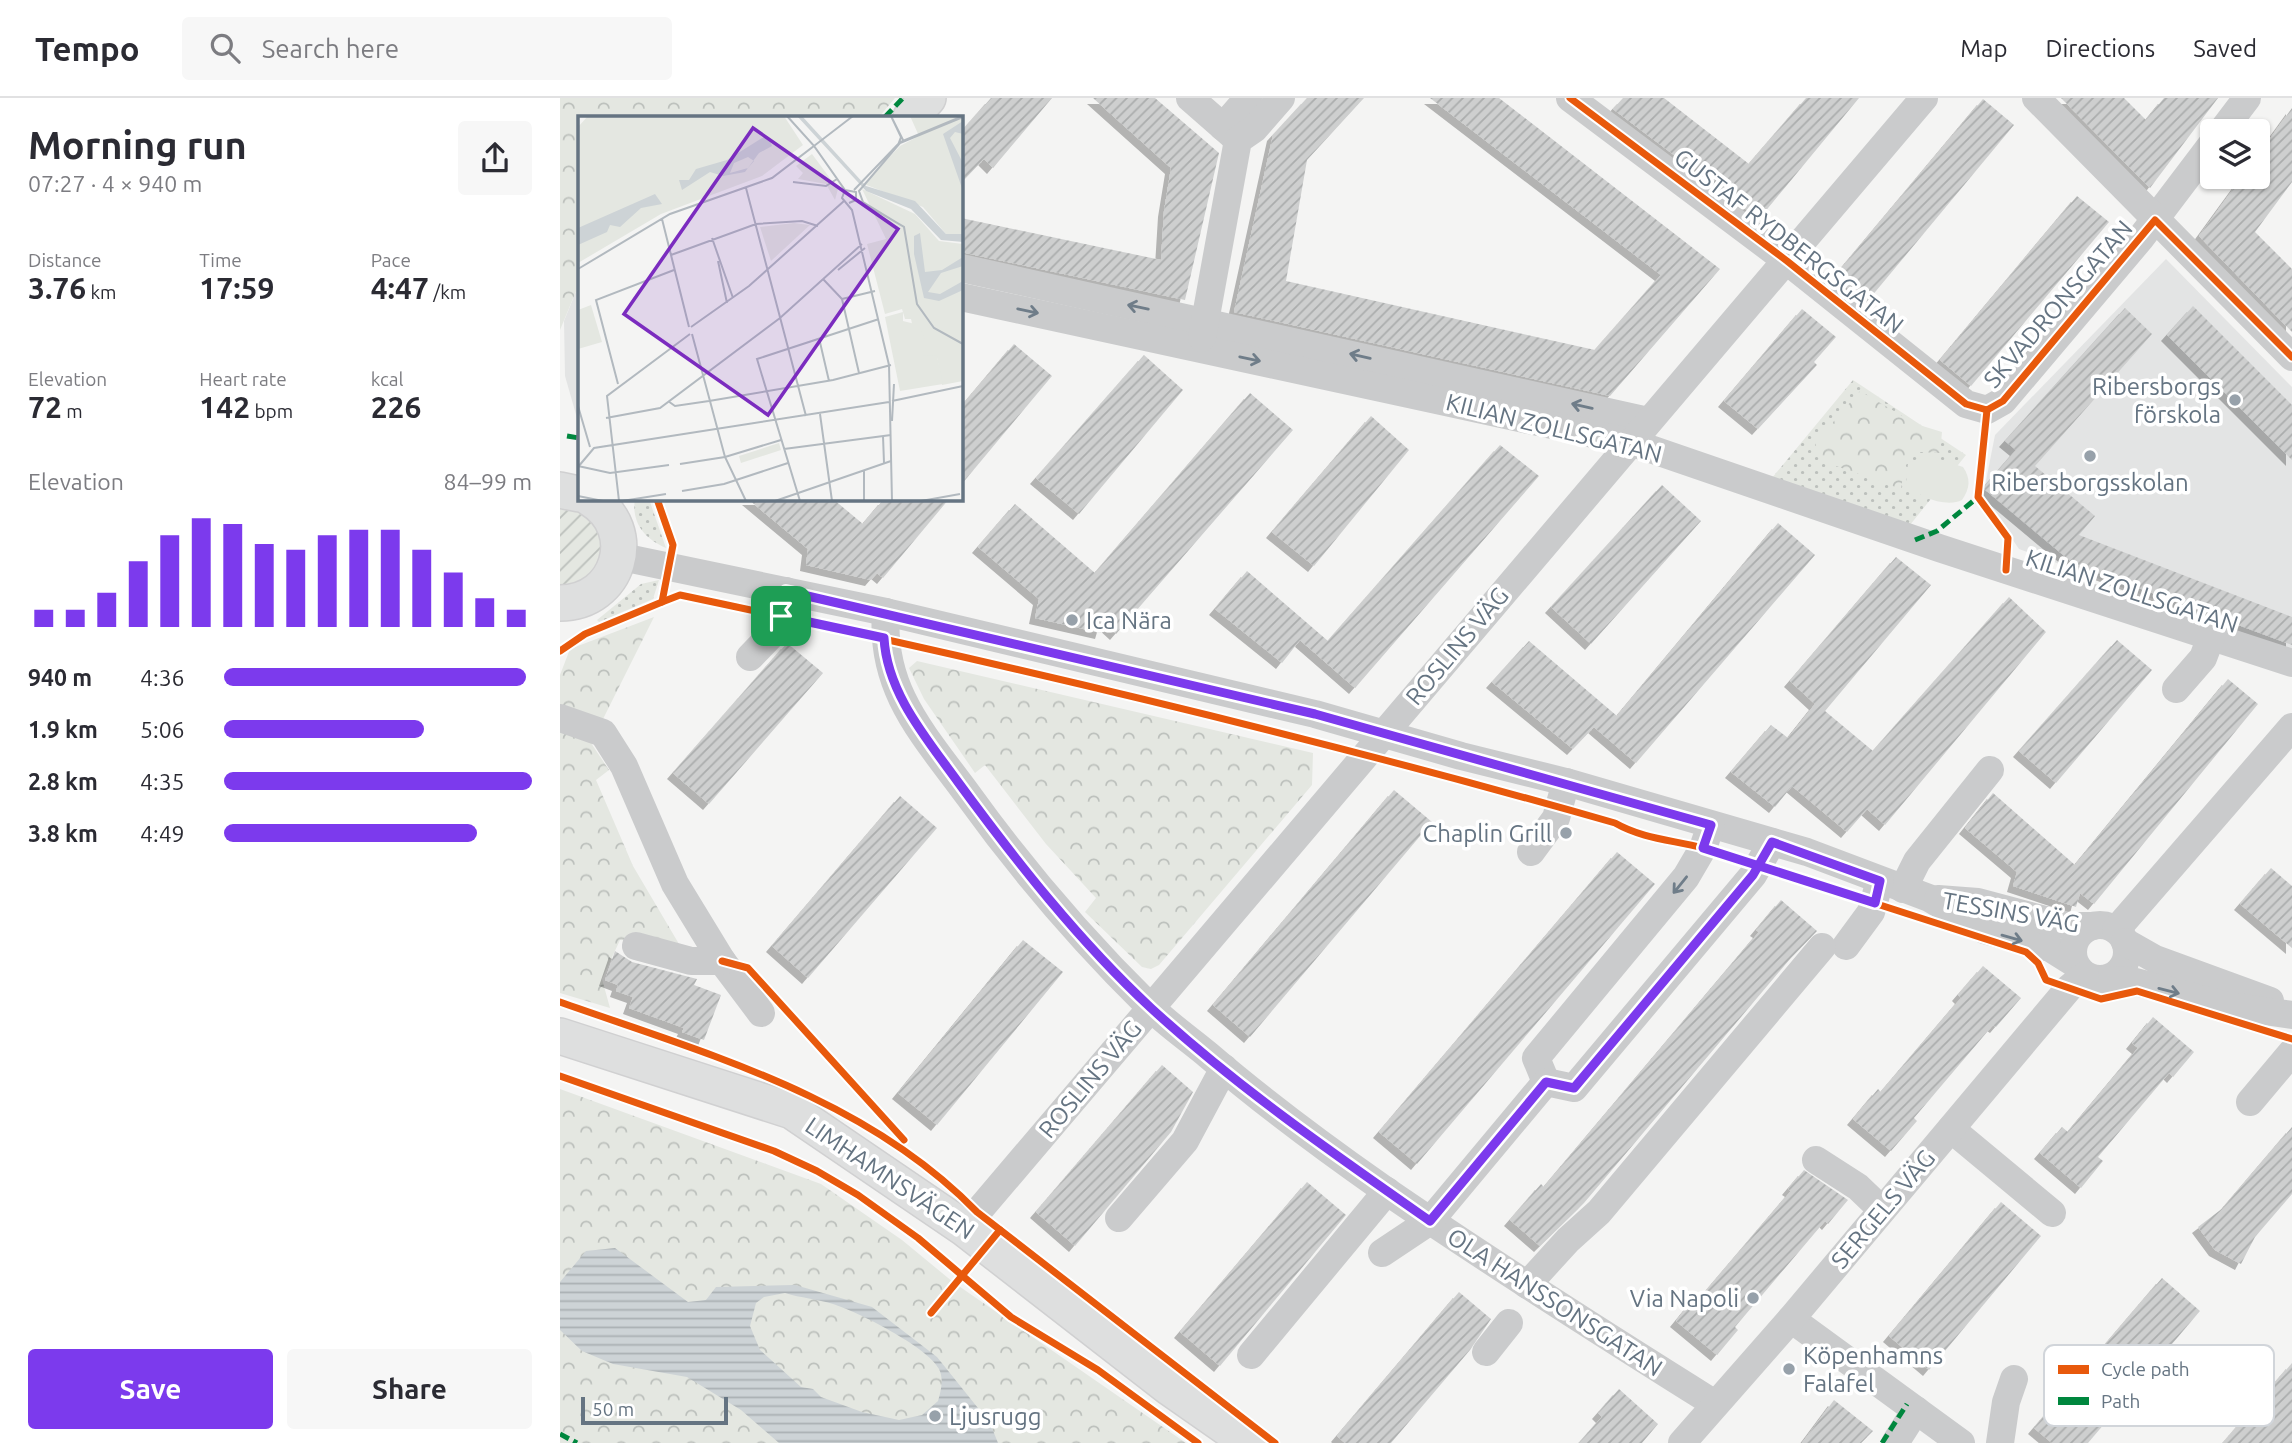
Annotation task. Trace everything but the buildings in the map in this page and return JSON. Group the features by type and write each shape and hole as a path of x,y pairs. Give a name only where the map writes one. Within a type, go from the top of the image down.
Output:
{"main road":[{"path":"912,116 928,98"},
{"path":"939,116 955,98"},
{"path":"560,604 593,596 613,573 618,545 589,500"},
{"name":"LIMHAMNSVÄGEN","path":"560,1036 792,1111 964,1228 1170,1388 1249,1443"}],"street":[{"path":"1190,98 1231,134"},
{"path":"1202,334 1231,134 1248,98"},
{"path":"1231,134 1254,129 1281,98"},
{"name":"ROSLINS VÄG","path":"964,1228 1924,98"},
{"path":"2036,98 2292,357"},
{"path":"2231,119 2247,98"},
{"name":"GUSTAF RYDBERGSGATAN","path":"1586,103 1966,404 1987,410"},
{"name":"SKVADRONSGATAN","path":"1987,410 2003,401 2155,220 2200,160"},
{"name":"KILIAN ZOLLSGATAN","path":"962,268 1202,334 1630,442 2292,663"},
{"name":"KILIAN ZOLLSGATAN","path":"962,298 1202,334 1648,421"},
{"name":"TESSINS VÄG","path":"617,556 886,612 1383,733 1461,757 1566,782 1772,842 1904,889 1984,930 2050,948 2087,973 2132,981 2224,1004 2292,1013"},
{"path":"750,657 779,626 786,591"},
{"name":"OLA HANSSONSGATAN","path":"886,612 884,650 891,677 925,736 989,824 1044,891 1151,1007 1288,1122 1430,1221 1715,1404"},
{"path":"2176,689 2203,658 2211,637"},
{"path":"560,718 603,733 624,766 674,884 722,961 761,1013"},
{"path":"2087,973 2120,971 2125,962 2111,933 2292,727"},
{"path":"1535,1290 1568,1240 1599,1212 1834,947 1871,912 1904,889 1917,861 1990,770"},
{"path":"1531,852 1556,818 1566,782"},
{"path":"1546,1082 1536,1058 1686,877 1703,848 1711,825"},
{"path":"1546,1082 1574,1088 1753,875 1772,842"},
{"name":"TESSINS VÄG","path":"1904,889 1978,902 2068,926 2111,933 2155,959 2232,985 2292,1013"},
{"name":"TESSINS VÄG","path":"2087,973 2074,944 2078,936 2111,933"},
{"path":"636,946 691,961 722,961"},
{"name":"SERGELS VÄG","path":"1682,1443 1791,1319 2069,988 2087,973"},
{"path":"2250,1102 2292,1052"},
{"path":"1211,1124 1229,1073"},
{"path":"1119,1218 1185,1141 1229,1073"},
{"path":"1382,1253 1430,1221 1546,1082"},
{"path":"1951,1129 2052,1213"},
{"path":"1816,1160 1858,1187 1882,1210"},
{"path":"1251,1355 1387,1191"},
{"path":"1535,1290 1580,1253"},
{"path":"1791,1319 1961,1443"},
{"path":"1486,1352 1509,1323"},
{"path":"2000,1443 2006,1402 2014,1380"},
{"path":"1895,1443 1916,1410"}],"shaded area":[{"name":"Ribersborgsskolan","path":"2166,259 2292,387 2292,651 2019,549 1983,496 1995,435"},
{"path":"578,286 578,422 565,376 564,321"},
{"path":"615,1248 688,1302 706,1300 716,1287 795,1285 872,1307 937,1357 990,1423 998,1443 779,1443 741,1410 687,1377 613,1364 582,1351 560,1330 560,1282 586,1251","holes":["785,1293 844,1308 907,1341 932,1360 939,1369 942,1385 938,1401 922,1415 899,1420 862,1412 821,1397 813,1389 801,1387 760,1350 750,1326 756,1303 764,1297"]}],"green space":[{"path":"560,98 895,98 880,116 578,116 578,286 560,330"},
{"path":"1853,380 1966,455 1910,525 1772,478"},
{"path":"1860,391 1916,424 1942,432 1940,453 1920,452 1905,462 1901,489 1822,461 1815,443"},
{"path":"1927,455 1963,467 1968,484 1962,500 1948,503 1932,500 1917,493 1906,483 1908,463"},
{"path":"635,500 649,500 666,548 652,540 641,529 634,508"},
{"path":"560,504 588,511 606,548 589,580 560,587"},
{"path":"659,580 653,599 599,622 597,620 641,584"},
{"path":"654,617 591,743 609,770 596,780 633,866 679,944 620,940 602,979 610,1008 560,993 560,675 570,649"},
{"path":"917,661 1313,753 1312,785 1159,965 1151,969 1142,967 1085,912 1096,898 1046,844 985,765 975,773 924,699 909,668"},
{"path":"560,1089 821,1184 902,1240 953,1282 1186,1443 560,1443"}],"marked path":[{"path":"886,116 903,98"},
{"path":"567,436 578,438"},
{"path":"1915,540 1937,531 1978,497"},
{"path":"1882,1443 1907,1404"},
{"path":"560,1434 577,1443"}],"cycle path":[{"path":"1570,98 1787,261 1966,404 1987,410"},
{"path":"1987,410 2003,401 2155,220 2292,357"},
{"path":"1987,410 1978,497 2008,538 2006,570"},
{"path":"560,651 585,634 662,602 673,545 657,500"},
{"path":"662,602 680,595 915,646 1267,730 1499,791 1615,823 1647,836 1703,848 2026,952 2038,963 2046,980 2101,999 2137,991 2292,1039"},
{"path":"722,961 748,968 904,1140"},
{"path":"560,1002 782,1083 886,1138 933,1172 977,1212 1275,1443"},
{"path":"560,1076 774,1151 817,1171 858,1195 918,1238 1011,1317 1098,1370 1198,1443"},
{"path":"931,1313 1000,1230"}],"place":[{"name":"Ribersborgs förskola","path":"2235,400"},
{"name":"Ribersborgsskolan","path":"2090,456"},
{"name":"Ica Nära","path":"1072,620"},
{"name":"Chaplin Grill","path":"1566,833"},
{"name":"Via Napoli","path":"1753,1298"},
{"name":"Köpenhamns Falafel","path":"1789,1369"},
{"name":"Ljusrugg","path":"935,1416"}],"route":[{"path":"781,616 786,591 886,612 1315,714 1461,757 1566,782 1711,825 1703,848 1759,866 1797,878 1818,884 1875,903 1880,881 1807,852 1772,842 1759,866 1753,875 1574,1088 1546,1082 1430,1221 1288,1122 1151,1007 1072,925 1002,840 925,736 891,677 884,650 884,638 781,616"}]}
